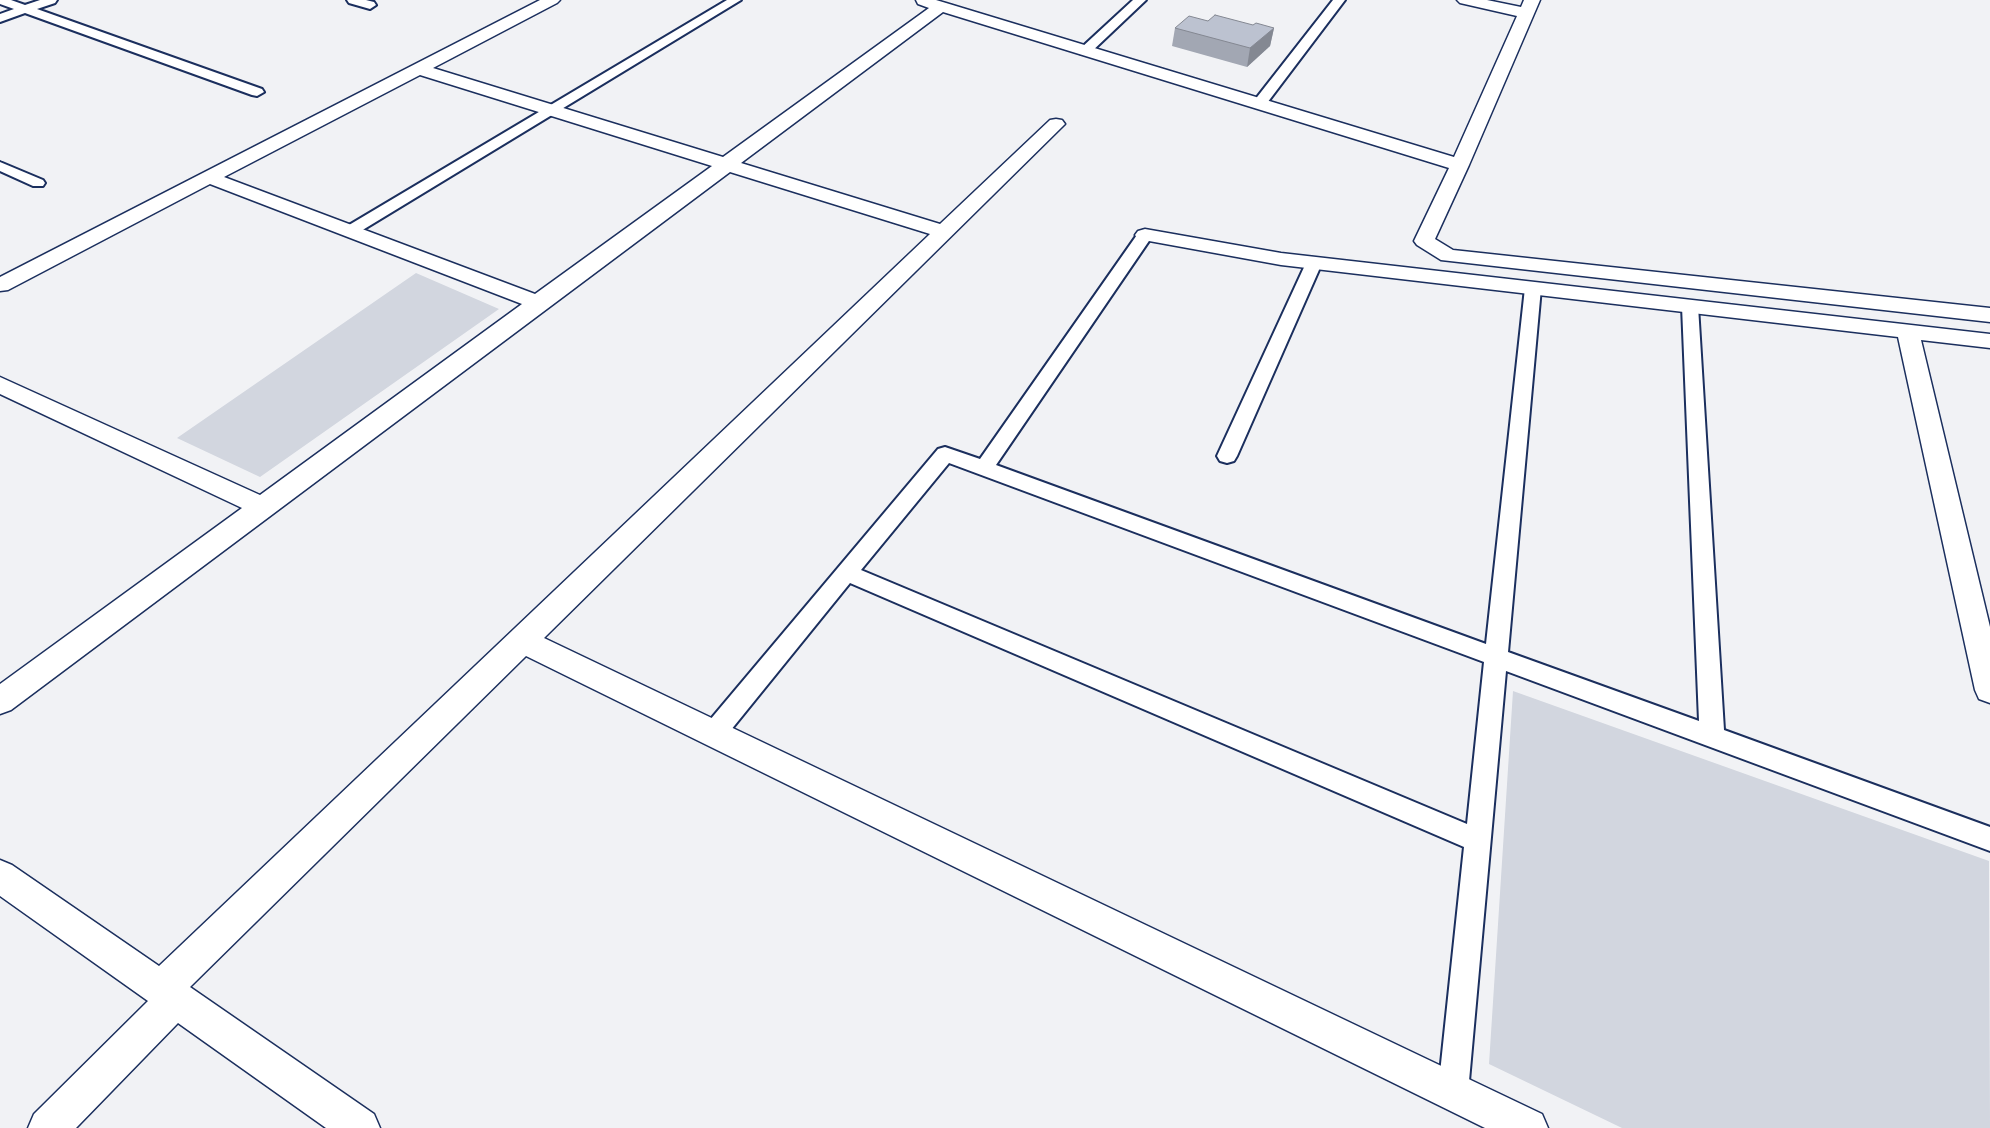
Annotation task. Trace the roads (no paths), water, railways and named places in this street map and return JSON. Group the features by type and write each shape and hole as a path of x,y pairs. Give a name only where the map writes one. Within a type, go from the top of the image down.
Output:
{"street":[{"path":"0,285 552,0"},
{"path":"1464,0 1529,6 1460,165 1424,241 1448,256 1990,315"},
{"path":"0,701 726,165 937,2 1085,51 1460,165"},
{"path":"418,69 944,232"},
{"path":"48,1128 169,994 523,641 1056,124"},
{"path":"208,177 539,303"},
{"path":"1145,235 1314,263 1990,341"},
{"path":"1908,332 1990,690"},
{"path":"0,385 262,507"},
{"path":"523,641 1528,1128"},
{"path":"0,876 360,1128"}],"lane":[{"path":"0,0 257,92"},
{"path":"0,18 51,0"},
{"path":"353,0 370,6"},
{"path":"350,232 735,0"},
{"path":"1085,51 1140,0"},
{"path":"1259,104 1339,0"},
{"path":"0,166 38,183"},
{"path":"984,468 1145,235"},
{"path":"1228,456 1314,263"},
{"path":"1453,1092 1533,288"},
{"path":"1690,306 1712,737"},
{"path":"714,734 946,454 1990,839"},
{"path":"847,573 1477,840"}]}
